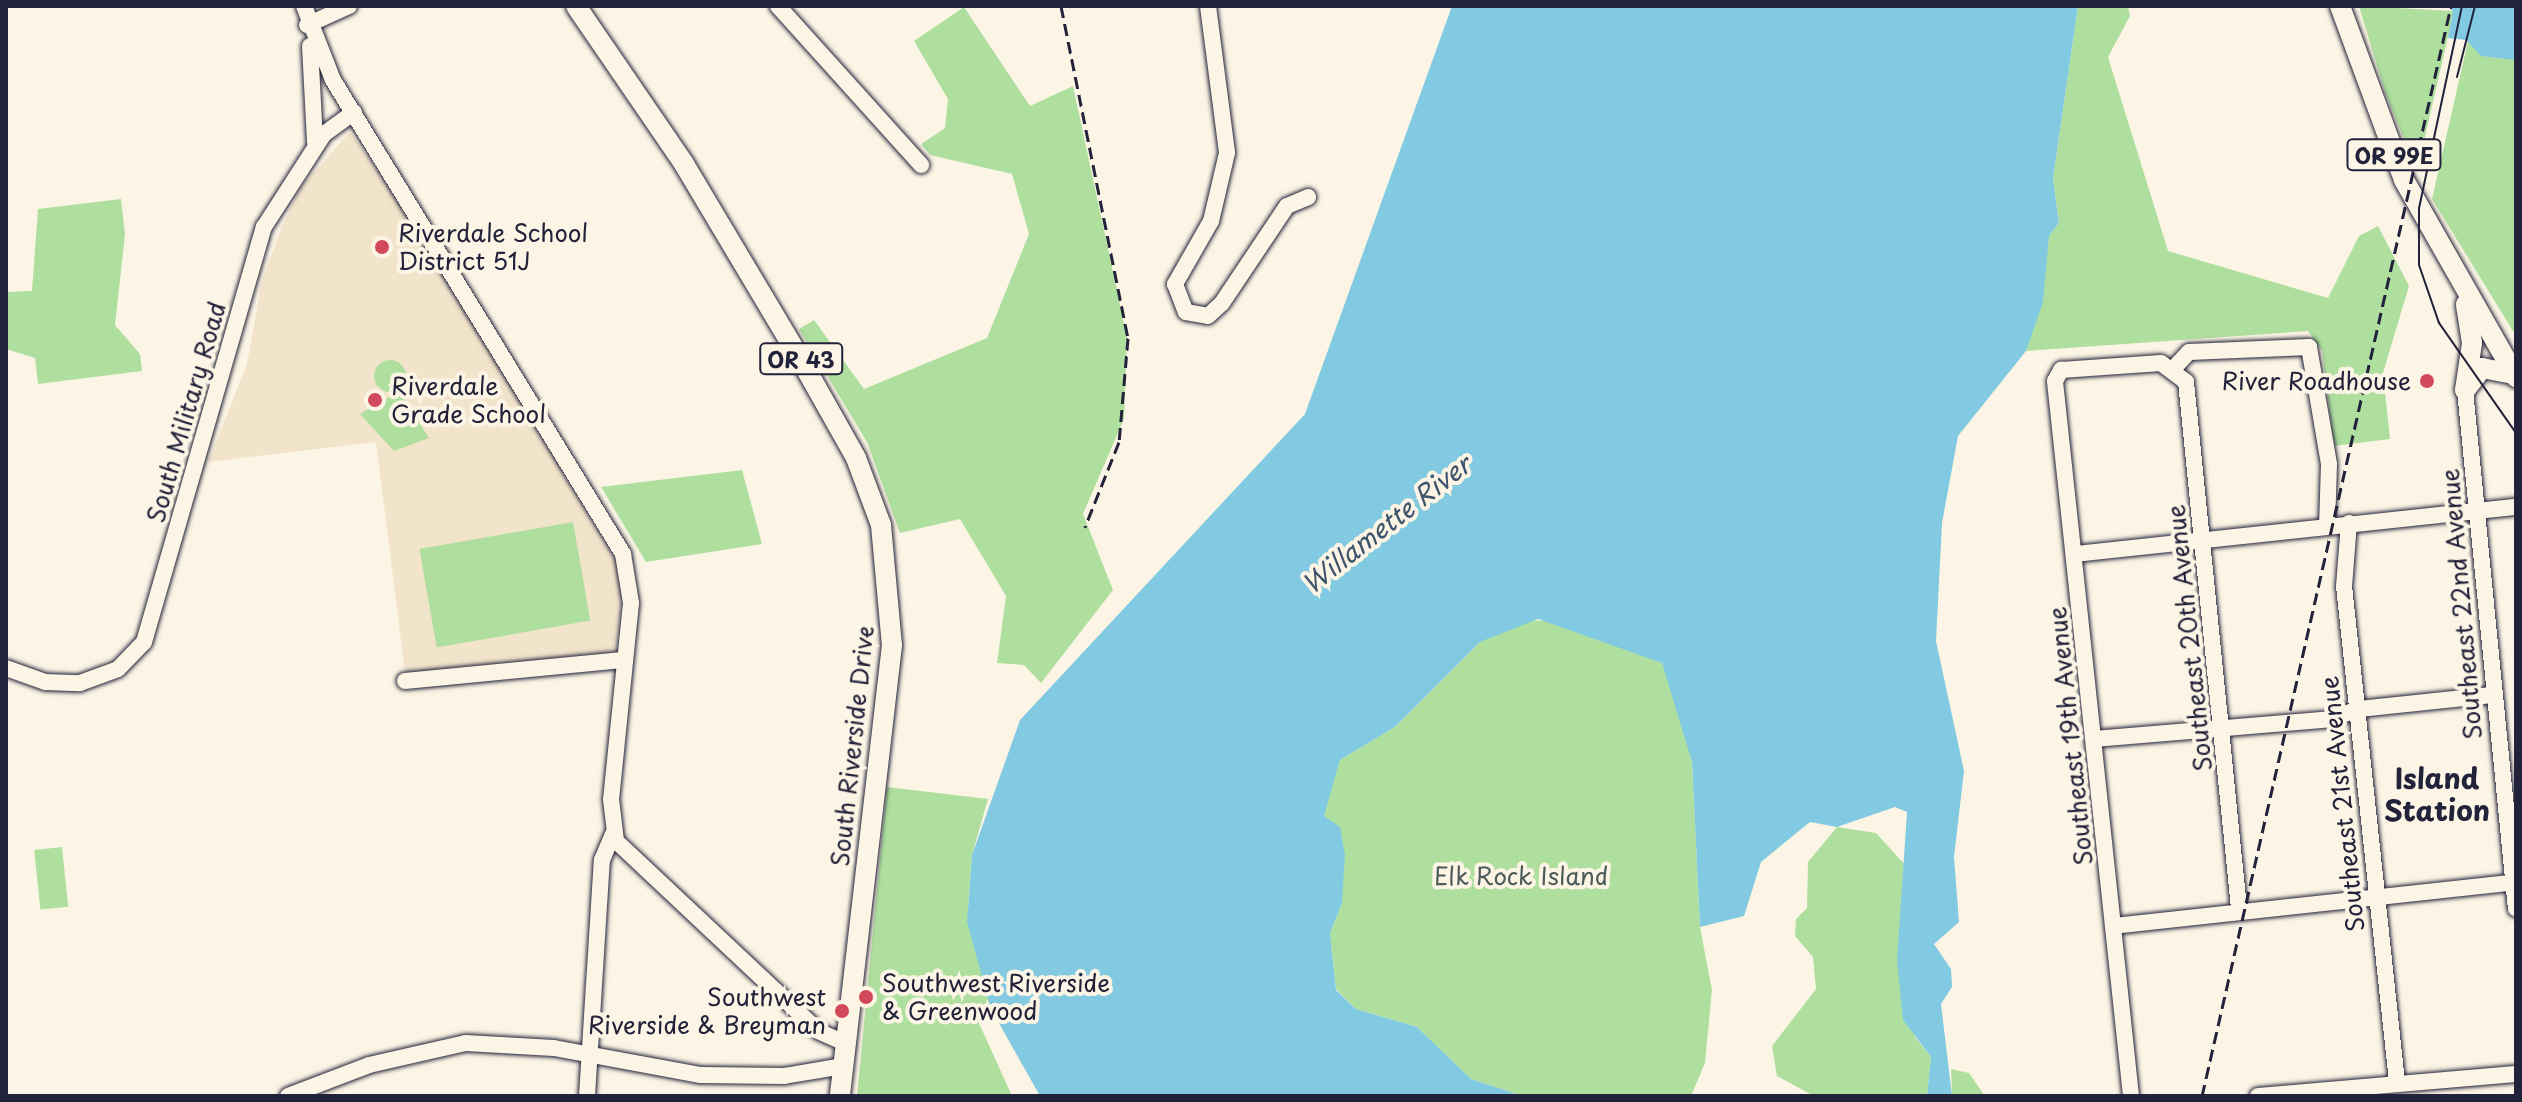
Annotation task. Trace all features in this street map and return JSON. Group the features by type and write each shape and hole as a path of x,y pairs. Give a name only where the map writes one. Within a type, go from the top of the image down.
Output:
{"main road":[{"name":"South Riverside Drive","path":"576,6 684,164 802,362 856,458 881,525 892,645 840,1096"},
{"name":"OR 99E","path":"2340,6 2393,153 2465,296 2515,376"},
{"path":"2465,296 2472,343 2465,390"},
{"path":"2465,390 2482,368 2515,376"}],"street":[{"name":"South Military Road","path":"304,6 318,108 314,148"},
{"path":"349,6 307,25 354,112 619,546 631,591 613,834 602,860 587,1096"},
{"path":"778,6 921,165"},
{"path":"1208,6 1227,153 1211,221 1175,284 1186,312 1208,316 1222,303 1287,206 1308,197"},
{"name":"South Military Road","path":"6,668 45,682 87,682 118,669 144,642 257,246 314,148 354,112"},
{"path":"2174,368 2189,352 2309,347 2329,464 2327,526"},
{"name":"Southeast 19th Avenue","path":"2131,1096 2058,371 2174,368"},
{"name":"Southeast 20th Avenue","path":"2174,368 2186,382 2239,908"},
{"name":"Southeast 22nd Avenue","path":"2465,390 2492,695 2516,909"},
{"path":"2075,554 2516,507"},
{"name":"Southeast 21st Avenue","path":"2349,523 2344,586 2359,709 2374,895 2397,1081"},
{"path":"405,681 625,660"},
{"path":"2094,739 2330,719 2359,709 2492,695"},
{"path":"613,834 818,1031 845,1043"},
{"path":"2113,926 2239,908 2514,882"},
{"path":"288,1096 427,1048 501,1042 700,1075 784,1076 843,1066"},
{"path":"2260,1096 2514,1072"}],"shaded area":[{"name":"Riverdale Grade School","path":"350,132 402,206 624,574 615,654 406,680 376,442 208,462 247,364 262,281 281,229 300,188"}],"green space":[{"path":"2078,6 2128,6 2130,16 2108,57 2168,251 2328,298 2359,236 2378,226 2409,286 2383,373 2390,439 2334,446 2322,351 2308,331 2026,351 2049,236 2059,223 2053,178"},
{"path":"2359,6 2454,11 2417,171 2385,92"},
{"path":"2476,6 2516,6 2516,336 2432,199"},
{"path":"964,7 1030,106 1073,86 1127,337 1124,419 1083,514 1113,590 1041,683 1024,665 997,663 1006,596 960,519 900,533 867,442 799,329 814,320 864,389 987,338 1029,234 1012,174 930,155 921,144 945,128 948,99 914,41"},
{"path":"121,199 125,234 115,325 140,354 142,371 38,384 35,358 6,349 6,292 32,291 38,209"},
{"path":"390,360 401,365 406,376 401,387 390,392 379,387 374,376 379,365"},
{"path":"399,391 429,438 394,451 360,414"},
{"path":"742,470 762,544 646,562 601,487"},
{"path":"573,522 590,620 437,648 419,549"},
{"name":"Elk Rock Island","path":"1529,620 1559,622 1662,663 1678,708 1692,762 1700,927 1712,990 1705,1063 1691,1096 1523,1096 1471,1079 1417,1027 1356,1009 1336,989 1330,933 1342,903 1323,816 1340,760 1395,727 1480,642"},
{"path":"887,787 988,799 972,855 968,906 994,1015 979,1023 1012,1096 857,1096"},
{"path":"1837,827 1876,833 1908,868 1915,1037 1931,1057 1927,1096 1814,1096 1777,1076 1772,1046 1816,989 1813,957 1795,936 1796,919 1807,908 1808,862"},
{"path":"62,847 68,907 40,910 34,850"},
{"path":"1951,1069 1969,1073 1985,1096 1952,1096"}],"water":[{"name":"Willamette River","path":"1452,6 2078,6 2053,178 2059,223 2049,236 2043,302 2026,351 1958,436 1942,523 1936,641 1964,771 1954,857 1959,922 1934,944 1951,969 1952,987 1941,1004 1952,1096 1927,1096 1931,1057 1903,1020 1897,960 1907,812 1895,807 1837,827 1810,822 1761,862 1744,916 1700,927 1692,762 1662,663 1538,619 1480,642 1395,727 1340,760 1324,816 1340,827 1345,855 1342,903 1330,933 1336,990 1356,1009 1417,1027 1471,1079 1523,1096 1040,1096 991,1009 967,922 972,855 1020,720 1305,414"},
{"path":"2447,6 2516,6 2516,60 2481,56 2466,40 2448,38 2453,11"}],"tram line":[{"path":"2462,6 2419,208 2419,265 2439,323 2516,433"},
{"path":"2457,77 2475,6"}],"railway":[{"path":"1061,6 1128,338 1119,442 1085,527"},
{"path":"2202,1096 2451,6"}],"place":[{"name":"Riverdale School District 51J","path":"382,247"},
{"name":"River Roadhouse","path":"2427,381"},
{"name":"Riverdale Grade School","path":"375,400"},
{"name":"Southwest Riverside & Greenwood","path":"866,997"},
{"name":"Southwest Riverside & Breyman","path":"842,1011"}],"district":[{"name":"Island Station","path":"2437,794"}]}
